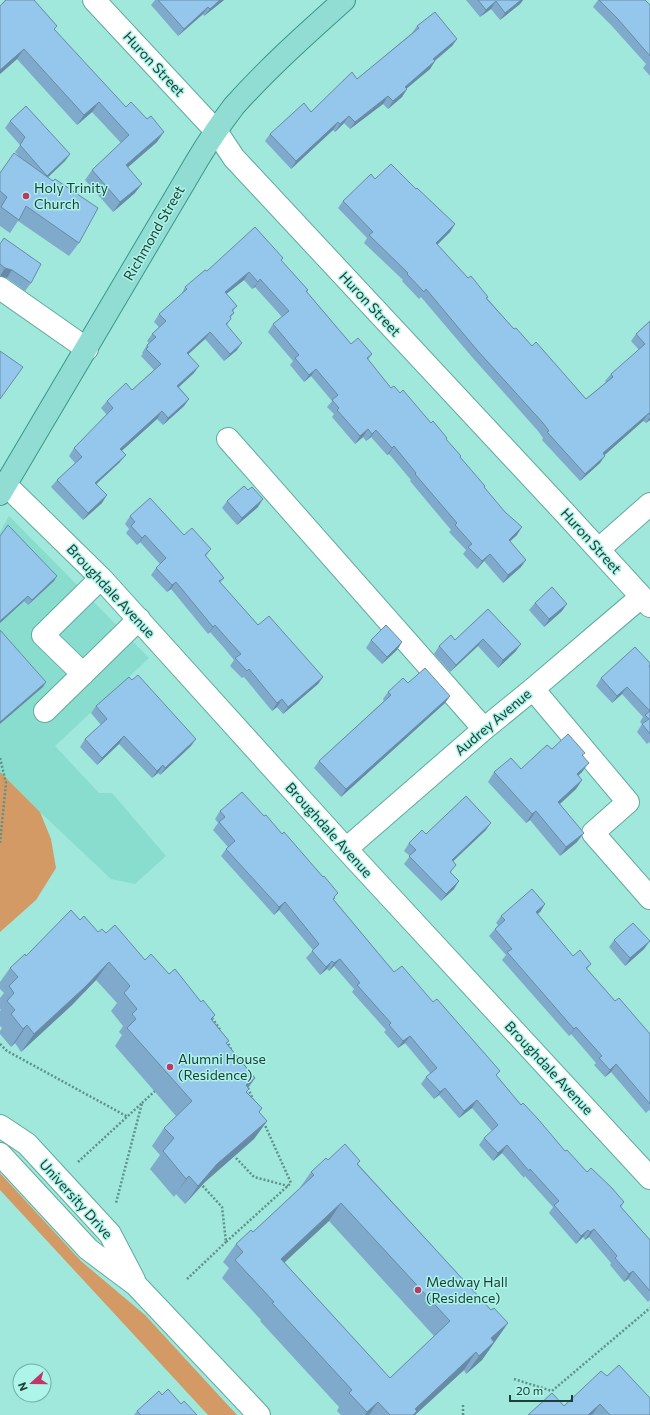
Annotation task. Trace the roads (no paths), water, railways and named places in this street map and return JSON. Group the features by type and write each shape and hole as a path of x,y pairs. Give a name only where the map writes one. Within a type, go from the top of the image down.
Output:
{"main road":[{"name":"Richmond Street","path":"3,490 216,130 234,107 290,48 344,0"}],"street":[{"name":"Huron Street","path":"94,0 216,130 234,158 646,601"},
{"path":"0,288 86,349"},
{"path":"228,439 484,729"},
{"name":"Broughdale Avenue","path":"3,490 101,578 346,849 650,1178"},
{"path":"599,549 650,504"},
{"path":"83,674 43,635 101,578"},
{"name":"Audrey Avenue","path":"346,849 484,729 646,601"},
{"path":"45,711 139,619"},
{"path":"533,689 628,802 593,833 650,898"},
{"name":"University Drive","path":"0,1126 27,1144 110,1234 136,1284"},
{"name":"University Drive","path":"0,1154 88,1249 136,1284 260,1415"}],"place":[{"name":"Holy Trinity Church","path":"26,196"},
{"name":"Alumni House (Residence)","path":"170,1067"},
{"name":"Medway Hall (Residence)","path":"418,1290"}]}
